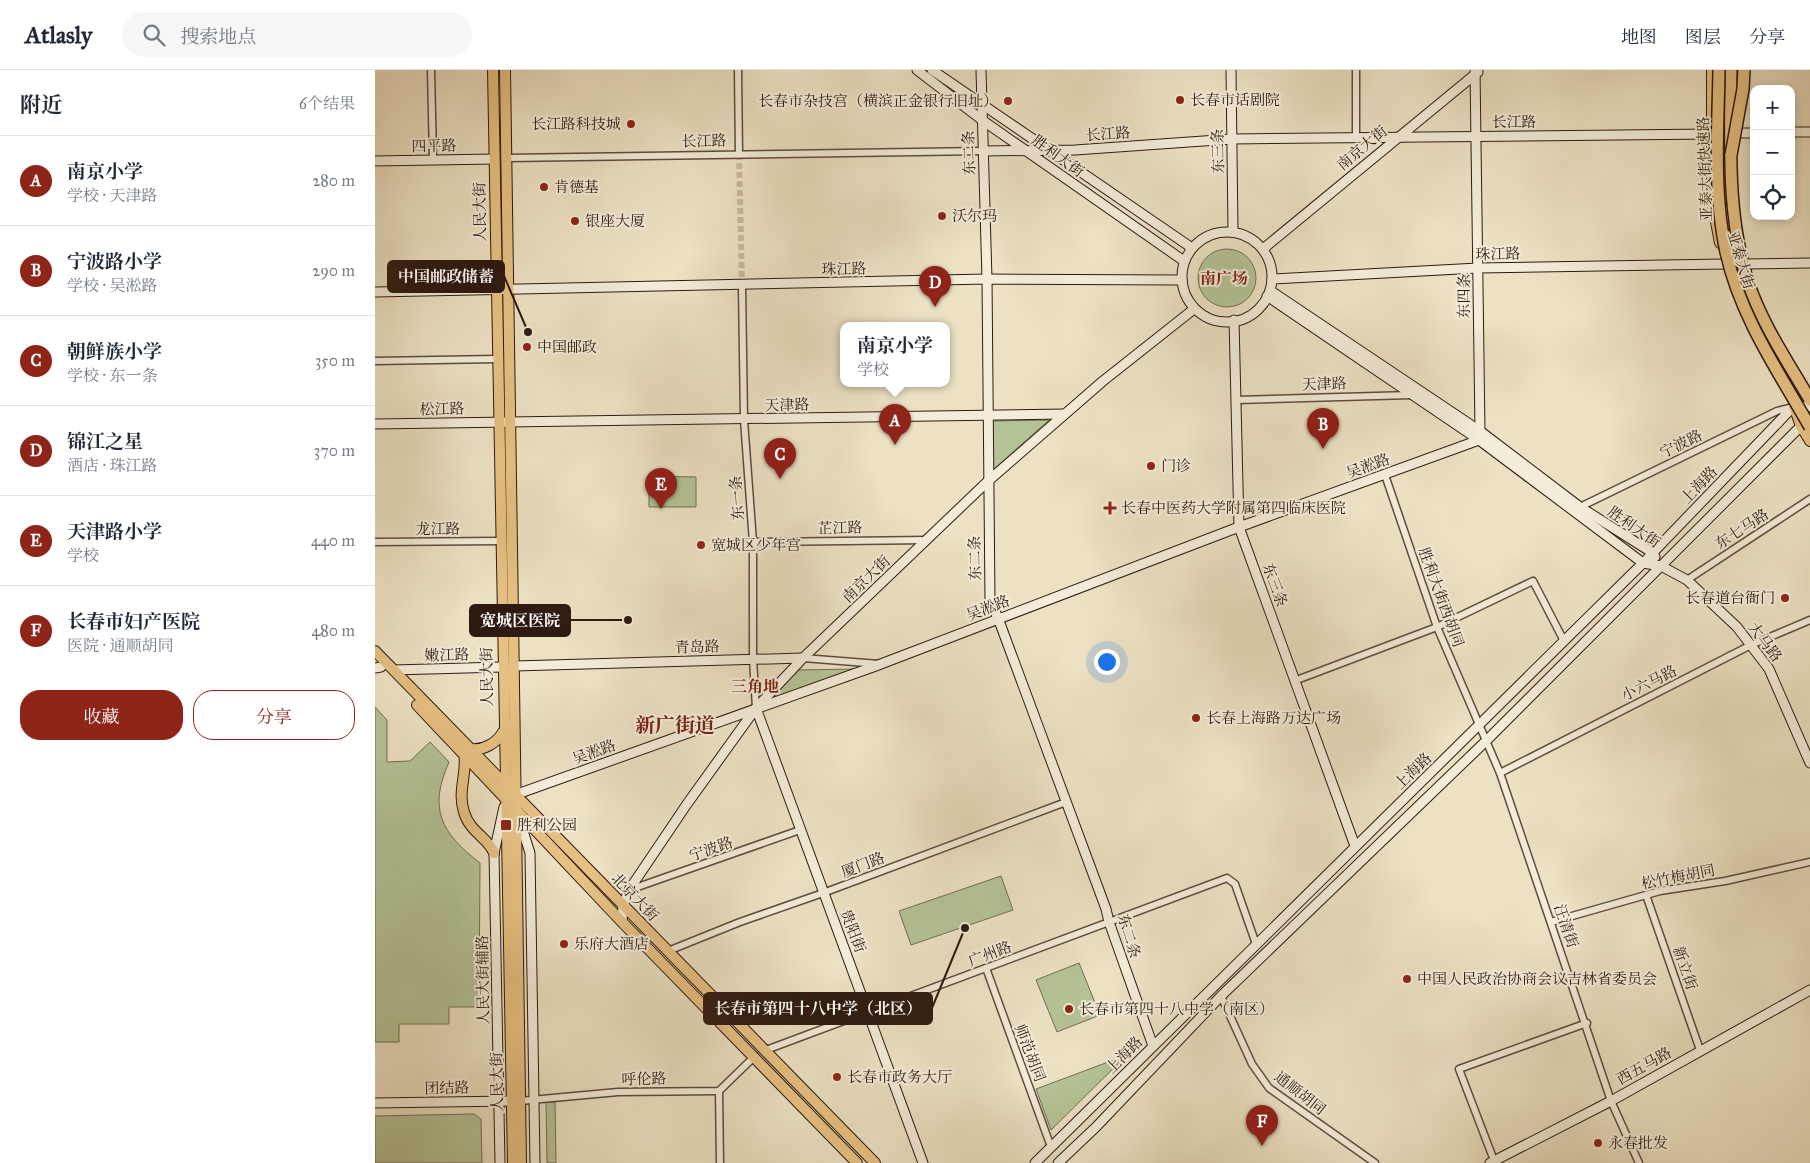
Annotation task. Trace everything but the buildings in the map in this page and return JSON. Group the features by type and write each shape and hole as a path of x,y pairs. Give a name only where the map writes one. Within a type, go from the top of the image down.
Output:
{"highway":[{"name":"亚泰大街快速路","path":"1719,70 1718,187 1726,254 1748,317 1806,426"},
{"name":"亚泰大街快速路","path":"1731,70 1731,186 1734,225 1749,282 1771,332 1810,400"},
{"path":"1731,156 1743,89 1744,70"}],"main road":[{"name":"人民大街","path":"493,70 505,784"},
{"name":"人民大街","path":"505,70 514,666 511,796 516,1101 521,1163"},
{"name":"胜利大街","path":"917,70 982,120 1185,261"},
{"name":"胜利大街","path":"932,70 1192,248"},
{"name":"东二条","path":"981,70 987,279 989,601 998,618 1106,909 1153,1046"},
{"name":"东三条","path":"1231,70 1233,231"},
{"name":"亚泰大街","path":"1712,70 1713,206 1716,228 1725,264 1735,295 1749,327 1806,426 1810,441"},
{"name":"亚泰大街","path":"1735,70 1735,208 1746,264 1769,324 1810,392"},
{"name":"东四条","path":"1477,71 1479,436"},
{"name":"南京大街","path":"1263,249 1477,71"},
{"path":"1795,132 1810,132"},
{"path":"1735,133 1750,133"},
{"name":"长江路","path":"983,151 1050,151 1232,139 1711,134"},
{"name":"四平路","path":"375,161 494,159"},
{"path":"1233,231 1252,239 1263,249 1271,268 1273,279 1269,294 1247,319 1209,319 1194,309 1186,297 1181,280 1185,261 1192,248 1211,235 1233,231"},
{"path":"1746,264 1810,263"},
{"name":"珠江路","path":"1273,279 1478,268 1725,264"},
{"name":"珠江路","path":"375,292 742,286 987,279 1181,280"},
{"name":"胜利大街","path":"1269,294 1479,436 1580,507 1653,553 1661,566"},
{"name":"胜利大街","path":"1269,294 1411,394 1479,436 1643,563 1661,566"},
{"name":"南京大街","path":"622,922 623,906 629,890 687,804 756,708 803,658 987,482 1065,414 1194,309"},
{"name":"东三条","path":"1234,320 1239,527 1355,846"},
{"name":"上海路","path":"1035,1163 1643,563 1794,406"},
{"path":"1794,406 1810,406"},
{"name":"天津路","path":"510,421 744,420 1065,414"},
{"name":"上海路","path":"1058,1163 1096,1128 1221,996 1486,741 1661,566 1806,426 1810,416"},
{"name":"松江路","path":"375,424 510,421"},
{"name":"吴淞路","path":"511,796 881,664 1239,527 1385,475 1479,436"},
{"name":"大马路","path":"1661,566 1687,580 1737,627 1751,645 1769,670 1781,692 1810,763"},
{"name":"北京大街","path":"375,651 467,751 668,951 875,1163"},
{"name":"青岛路","path":"514,666 803,658"},
{"name":"北京大街","path":"377,665 467,751 505,784 511,796"},
{"name":"嫩江路","path":"393,670 502,667"},
{"name":"贵阳街","path":"756,708 923,1163"},
{"path":"495,853 491,846 475,832 463,811 461,796 467,751 479,749 493,743 503,732"},
{"name":"人民大街","path":"511,796 516,809 516,1101 513,1163"},
{"name":"人民大街辅路","path":"500,1163 495,853 511,796"},
{"path":"516,809 530,853 535,1163"},
{"name":"北京大街","path":"516,809 622,922 755,1056 854,1162"},
{"name":"西五马路","path":"1493,1162 1611,1100 1810,990"},
{"name":"团结路","path":"375,1103 516,1101"}],"street":[{"path":"431,70 433,160"},
{"path":"738,70 739,154"},
{"path":"1356,70 1356,137"},
{"name":"长江路","path":"506,158 983,151"},
{"name":"东一条","path":"742,286 744,420 753,542 753,659 756,708"},
{"path":"375,361 497,358"},
{"name":"天津路","path":"1237,400 1411,394"},
{"name":"宁波路","path":"1580,507 1777,411 1794,406"},
{"name":"胜利大街西胡同","path":"1385,475 1437,627 1479,726"},
{"name":"东七马路","path":"1687,580 1810,499"},
{"name":"芷江路","path":"753,542 927,540"},
{"name":"龙江路","path":"375,542 500,541"},
{"path":"1294,681 1437,627 1533,581 1564,641"},
{"name":"小六马路","path":"1500,773 1751,645 1810,620"},
{"name":"青岛路","path":"803,658 881,664"},
{"name":"汪清街","path":"1479,726 1500,773 1587,1023 1611,1100 1639,1163"},
{"name":"厦门路","path":"668,951 740,922 823,894 1066,802"},
{"name":"宁波路","path":"629,890 800,830"},
{"name":"松竹梅胡同","path":"1551,922 1647,895 1753,876 1810,862"},
{"name":"广州路","path":"766,1050 1222,880 1231,880 1235,884 1256,944"},
{"name":"新立街","path":"1647,895 1700,1050"},
{"name":"师范胡同","path":"986,968 1051,1147"},
{"name":"通顺胡同","path":"1221,996 1252,1064 1269,1088 1375,1163"},
{"path":"1493,1162 1459,1069 1587,1023"},
{"path":"719,1163 719,1090 755,1056"},
{"name":"呼伦路","path":"516,1101 534,1101 618,1092 719,1090"}],"green space":[{"path":"1221,249 1233,249 1248,257 1256,272 1256,284 1248,299 1233,307 1221,307 1206,299 1198,284 1198,272 1206,257"},
{"path":"1049,420 993,470 992,421"},
{"path":"649,476 696,477 696,507 649,507"},
{"path":"857,669 760,706 796,670"},
{"path":"375,707 387,720 387,762 410,761 430,742 449,762 439,793 439,807 442,819 456,841 480,863 479,1007 449,1007 449,1024 399,1024 399,1042 375,1042"},
{"path":"1001,876 1013,910 911,945 899,911"},
{"path":"1079,963 1100,1015 1057,1032 1036,980"},
{"path":"1127,1055 1051,1130 1036,1089"},
{"path":"546,1102 555,1102 556,1163 547,1163"},
{"path":"474,1114 481,1119 482,1163 375,1163 375,1116"}],"tunnel":[{"path":"739,154 742,286"}],"place":[{"name":"长春市话剧院","path":"1180,100"},
{"name":"长春市杂技宫（横滨正金银行旧址）","path":"1008,101"},
{"name":"长江路科技城","path":"631,124"},
{"name":"肯德基","path":"544,187"},
{"name":"沃尔玛","path":"942,216"},
{"name":"银座大厦","path":"575,221"},
{"name":"锦江之星","path":"935,307"},
{"name":"中国邮政储蓄","path":"528,332"},
{"name":"中国邮政","path":"527,347"},
{"name":"南京小学","path":"895,445"},
{"name":"宁波路小学","path":"1323,449"},
{"name":"门诊","path":"1151,466"},
{"name":"朝鲜族小学","path":"780,479"},
{"name":"长春中医药大学附属第四临床医院","path":"1110,508"},
{"name":"天津路小学","path":"661,509"},
{"name":"宽城区少年宫","path":"701,545"},
{"name":"长春道台衙门","path":"1785,598"},
{"name":"宽城区医院","path":"628,620"},
{"name":"长春上海路万达广场","path":"1196,718"},
{"name":"胜利公园","path":"506,825"},
{"name":"长春市第四十八中学（北区）","path":"965,928"},
{"name":"乐府大酒店","path":"564,944"},
{"name":"中国人民政治协商会议吉林省委员会","path":"1407,979"},
{"name":"长春市第四十八中学（南区）","path":"1069,1009"},
{"name":"长春市政务大厅","path":"837,1077"},
{"name":"永春批发","path":"1598,1143"},
{"name":"长春市妇产医院","path":"1262,1146"}],"district":[{"name":"南广场","path":"1224,278"},
{"name":"三角地","path":"755,686"},
{"name":"新广街道","path":"675,725"}]}
